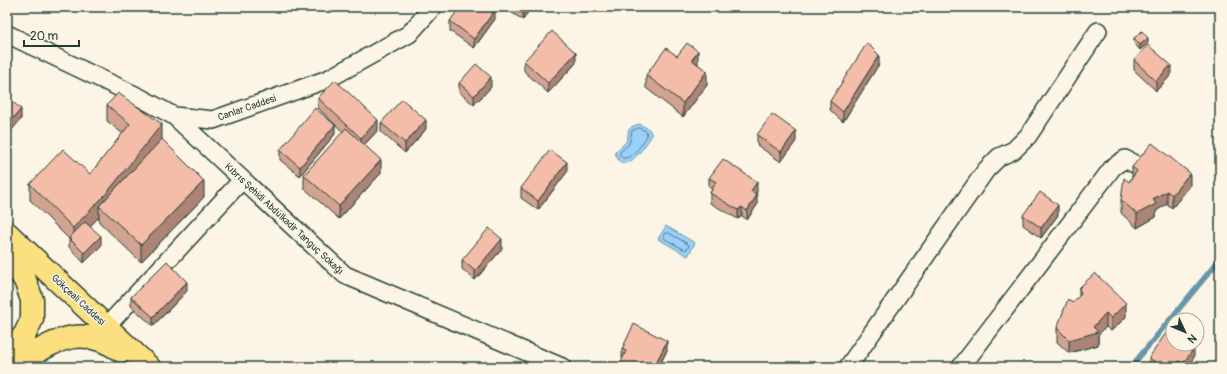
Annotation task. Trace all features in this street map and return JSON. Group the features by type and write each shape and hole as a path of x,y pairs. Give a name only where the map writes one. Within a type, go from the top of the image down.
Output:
{"main road":[{"name":"Gökçeali Caddesi","path":"7,233 149,367"},
{"path":"7,257 25,280 32,300 32,319 25,334 7,354"},
{"path":"11,367 47,346 70,337 95,338 119,350 142,367"}],"street":[{"name":"Canlar Caddesi","path":"7,34 141,98 174,116 213,120 328,79 409,34 433,7"},
{"path":"848,367 986,170 999,158 1014,150 1028,136 1098,31"},
{"name":"Kıbrıs Şehidi Abdülkadir Tanguç Sokağı","path":"174,116 345,275 562,367"},
{"path":"961,367 1113,167 1125,159 1142,168"},
{"path":"106,327 242,180"}],"water":[{"path":"639,124 649,129 652,135 634,158 623,163 619,160 615,152 627,140 629,130"},
{"path":"666,226 695,243 688,256 658,239"}],"building":[{"path":"460,7 491,7 495,10 474,39 450,21"},
{"path":"552,31 576,53 548,83 524,61"},
{"path":"1142,31 1148,38 1140,45 1134,38"},
{"path":"687,43 698,51 692,60 707,71 683,103 646,75 666,48 677,56"},
{"path":"867,43 879,55 843,112 830,101"},
{"path":"1148,45 1171,65 1156,81 1134,60"},
{"path":"476,64 491,77 474,96 459,83"},
{"path":"335,80 378,120 361,138 318,98"},
{"path":"118,93 162,124 106,194 73,228 30,184 63,149 90,174 130,124 107,105"},
{"path":"7,97 21,109 7,126"},
{"path":"402,99 426,120 405,143 381,123"},
{"path":"315,108 335,125 300,167 280,150"},
{"path":"772,114 796,131 781,152 757,135"},
{"path":"346,128 381,160 339,206 304,175"},
{"path":"162,139 204,181 141,245 99,206"},
{"path":"1152,143 1190,173 1172,195 1167,191 1153,199 1156,204 1137,214 1121,200 1124,178 1129,182 1137,171 1132,167"},
{"path":"550,150 567,162 538,201 521,188"},
{"path":"723,159 757,182 751,191 757,195 747,211 742,207 738,210 710,193 716,182 709,178"},
{"path":"1040,192 1058,205 1041,228 1023,215"},
{"path":"85,222 101,236 84,253 69,238"},
{"path":"489,228 502,239 475,271 462,260"},
{"path":"167,261 187,282 153,317 131,297"},
{"path":"1095,273 1126,303 1111,318 1106,313 1093,327 1098,332 1069,340 1057,328 1068,299 1072,303 1081,294 1079,288"},
{"path":"634,324 667,341 654,367 627,367 620,364 626,351 622,349"},
{"path":"1165,334 1165,352 1191,352 1183,364 1179,361 1175,367 1163,367 1149,358"}],"waterway":[{"path":"1131,367 1220,259"}]}
